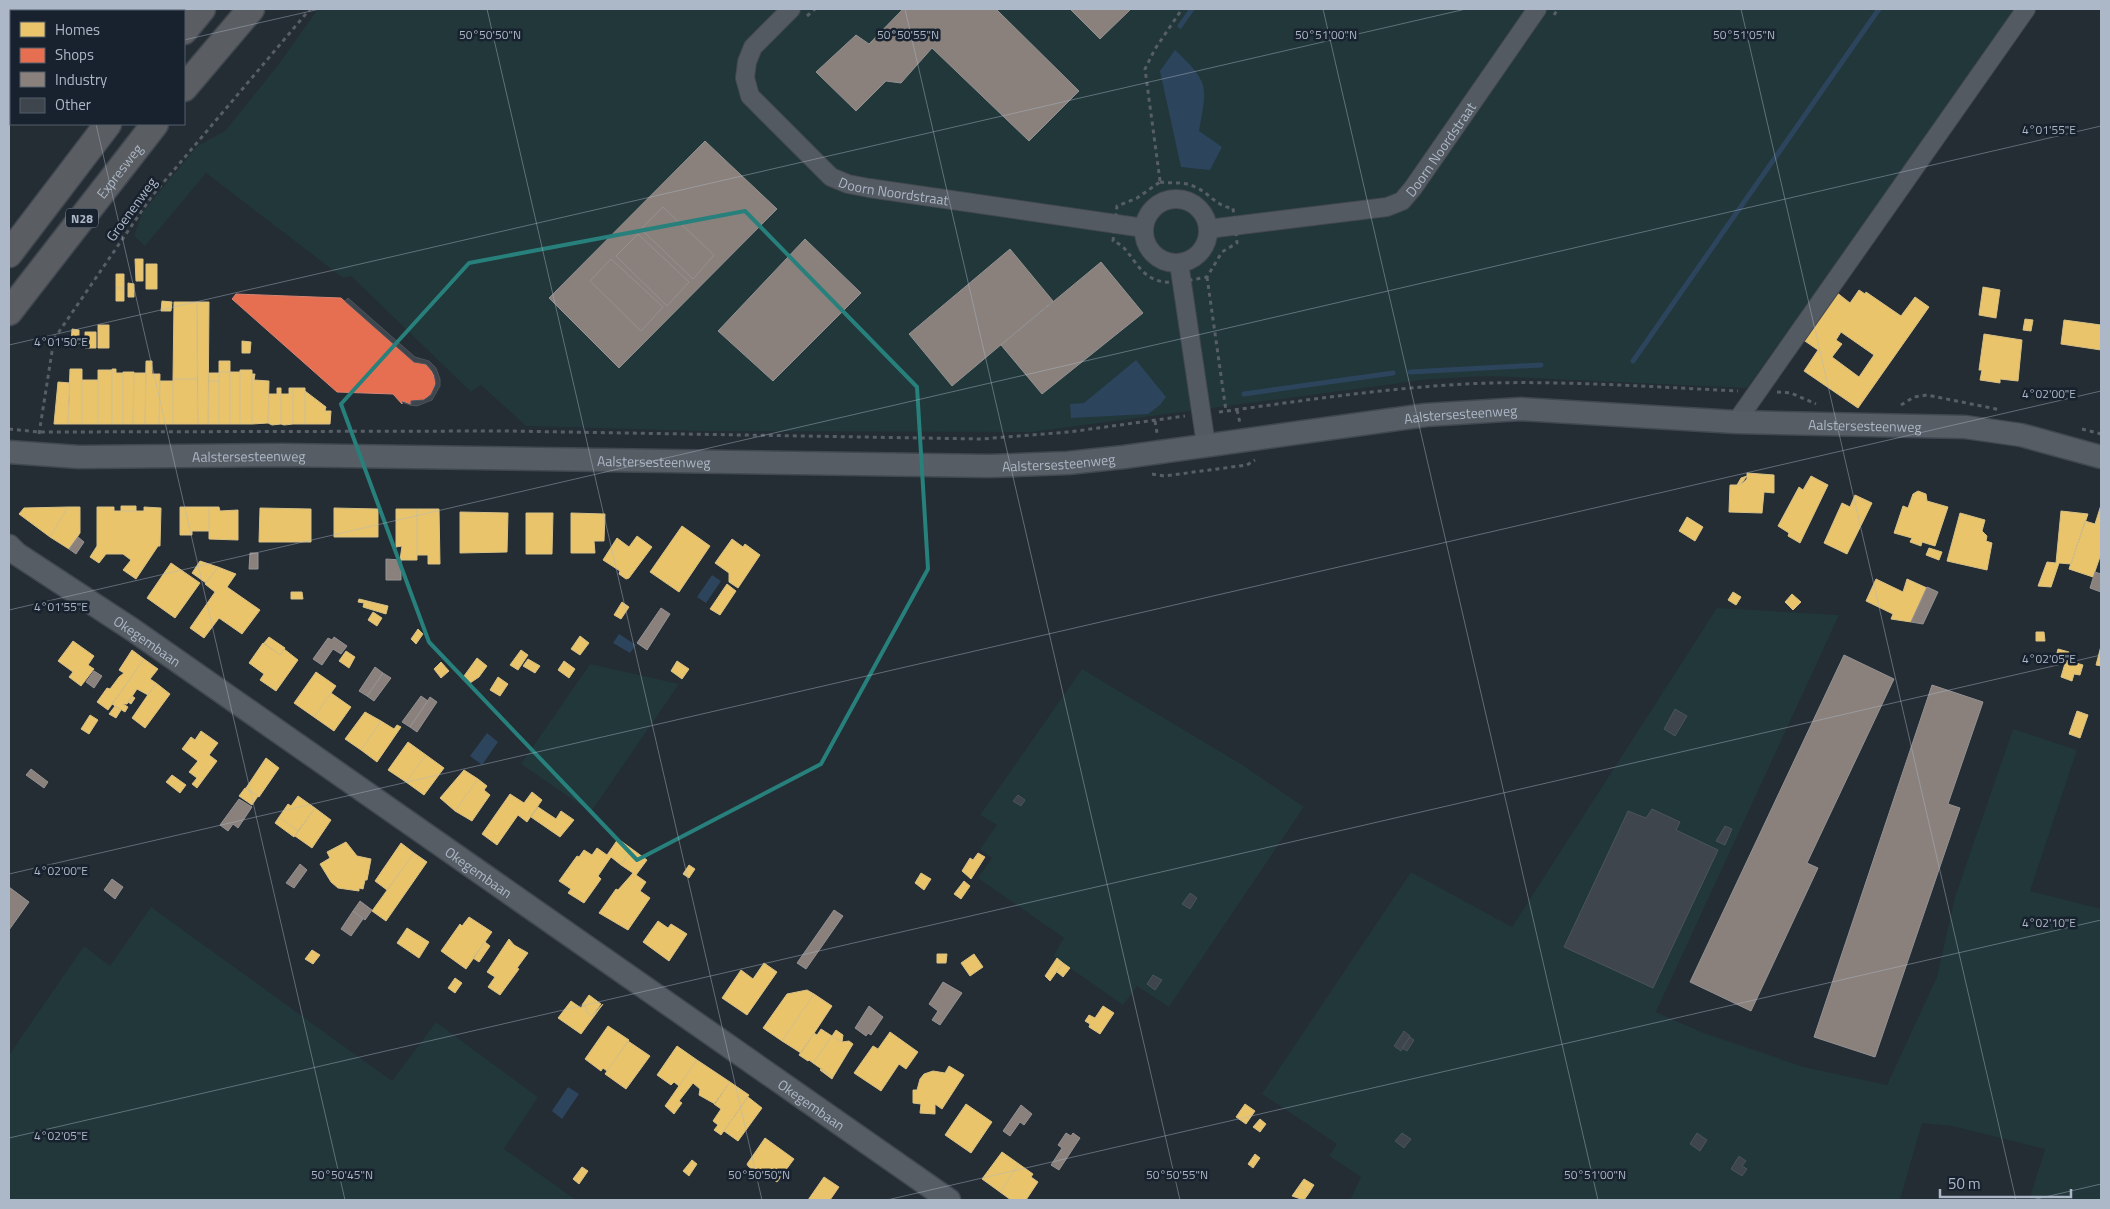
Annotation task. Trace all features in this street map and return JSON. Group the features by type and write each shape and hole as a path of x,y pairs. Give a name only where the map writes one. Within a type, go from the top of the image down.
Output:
{"highway":[{"path":"185,30 202,9"},
{"path":"185,87 250,9"},
{"name":"N28","path":"9,254 107,125"},
{"name":"Expresweg","path":"9,312 154,125"}],"main road":[{"name":"Aalstersesteenweg","path":"9,452 79,457 282,455 990,466 1078,462 1426,415 1521,409 1736,422 1965,428 2021,435 2101,457"},
{"name":"Okegembaan","path":"9,546 17,554 141,636 949,1200"}],"street":[{"name":"Doorn Noordstraat","path":"1208,229 1234,217 1387,207 1402,201 1413,188 1537,9"},
{"path":"1736,422 2026,9"},
{"name":"Doorn Noordstraat","path":"796,16 753,47 747,62 745,78 750,96 831,177 848,184 868,188 1144,228"},
{"path":"1180,199 1198,208 1204,216 1208,229 1207,240 1202,250 1191,260 1180,263 1164,261 1151,252 1144,238 1146,218 1157,205 1166,200 1180,199"},
{"path":"1180,263 1206,445"}],"path":[{"name":"Groenenweg","path":"36,455 54,339 152,196 310,9"},
{"path":"796,16 815,9"},
{"path":"1160,182 1145,69 1154,49 1182,9"},
{"path":"1103,239 1131,202 1160,182 1185,183 1194,186 1234,217 1237,242 1222,252 1207,277 1226,411"},
{"path":"1108,205 1126,248 1142,271 1156,281 1164,283 1207,277"},
{"path":"1234,217 1242,207"},
{"path":"9,429 39,432 507,431 981,440 1069,432 1375,392 1487,383 1539,382 1791,393 1817,404"},
{"path":"1894,410 1914,398 1927,395 2005,411"},
{"path":"2072,427 2101,434"}],"highlighted area":[{"path":"745,211 917,387 928,569 821,764 637,860 429,642 341,404 469,263"}],"green space":[{"path":"56,9 155,9 154,10"},
{"path":"318,9 2017,9 1747,388 1488,376 1431,379 1032,432 703,431 526,426 481,385 471,392 351,276 343,278 206,173 145,246 134,236 142,213 197,146 225,131 278,65"},
{"path":"1717,608 1839,615 1656,1012 1701,1032 1804,1067 1887,1085 1937,977 1955,897 2013,729 2077,750 2030,891 2101,909 2101,1200 2029,1200 2045,1149 1952,1126 1922,1123 1900,1200 1350,1200 1361,1177 1329,1156 1337,1144 1262,1094 1411,872 1512,927"},
{"path":"590,664 679,684 591,812 521,764"},
{"path":"1082,669 1241,764 1304,807 1169,1007 1137,986 1123,1005 1053,956 1064,938 978,878 992,858 980,849 997,825 980,815"},
{"path":"151,907 392,1081 436,1022 538,1097 504,1149 576,1200 9,1200 9,1055 84,946 110,966"}],"water":[{"path":"1175,50 1195,70 1203,86 1204,104 1199,131 1222,147 1210,170 1181,167 1160,71"},
{"path":"1136,360 1166,397 1160,405 1148,414 1071,418 1070,404 1084,403"},
{"path":"712,575 721,581 706,603 697,597"},
{"path":"619,634 636,645 630,653 613,643"},
{"path":"487,733 498,742 482,765 470,756"},
{"path":"568,1087 579,1094 562,1119 552,1111"}],"building: Homes":[{"path":"135,259 143,259 143,281 136,281"},
{"path":"146,264 157,264 157,289 146,289"},
{"path":"116,274 124,274 124,288 116,288"},
{"path":"128,283 134,284 134,297 128,297"},
{"path":"1983,287 2000,290 1996,318 1979,315"},
{"path":"116,288 124,288 124,301 116,301"},
{"path":"1859,290 1865,294 1866,292 1901,316 1915,297 1929,307 1858,408 1804,371 1818,350 1802,339 1836,292 1850,303","holes":["1841,332 1874,355 1859,377 1832,357 1842,344 1836,340"]},
{"path":"162,301 172,302 171,311 161,311"},
{"path":"174,302 197,302 197,379 173,379"},
{"path":"197,302 209,302 208,424 198,424"},
{"path":"2025,319 2033,320 2031,331 2023,330"},
{"path":"2064,320 2101,325 2101,350 2061,344"},
{"path":"98,325 109,325 109,348 98,348"},
{"path":"72,329 79,330 79,344 71,344"},
{"path":"85,332 96,332 96,348 85,348"},
{"path":"1984,334 2022,340 2018,381 2000,379 2000,383 1980,380 1982,370 1979,370"},
{"path":"242,341 251,342 250,353 242,353"},
{"path":"146,361 152,361 152,374 160,374 159,424 145,424"},
{"path":"219,361 230,361 230,372 219,372"},
{"path":"70,369 82,369 82,424 68,424"},
{"path":"112,369 116,369 116,373 123,373 123,424 112,424"},
{"path":"98,370 112,370 112,424 98,424"},
{"path":"240,370 252,370 252,424 240,424"},
{"path":"123,372 134,372 133,424 123,424"},
{"path":"219,372 230,372 230,424 219,424"},
{"path":"230,372 240,372 240,424 230,424"},
{"path":"134,373 146,373 145,424 133,424"},
{"path":"209,373 219,373 219,381 209,381"},
{"path":"252,374 255,374 254,380 269,381 268,423 252,424"},
{"path":"173,379 197,379 198,424 173,424"},
{"path":"82,380 98,380 98,424 82,424"},
{"path":"160,381 173,381 173,424 159,424"},
{"path":"209,381 219,381 219,424 208,424"},
{"path":"58,382 70,383 68,424 54,424"},
{"path":"277,388 281,388 281,424 272,425 268,423 269,394 277,394"},
{"path":"289,388 293,388 293,424 284,425 281,424 281,394 289,394"},
{"path":"293,388 305,388 305,424 293,424"},
{"path":"305,391 326,407 325,411 331,411 330,424 305,424"},
{"path":"1747,473 1774,475 1774,493 1764,492 1762,513 1729,512 1730,485 1740,485 1747,479"},
{"path":"1747,476 1740,485 1737,485 1741,478"},
{"path":"1811,476 1828,485 1800,543 1788,536 1789,533 1778,526 1799,487 1803,490"},
{"path":"1918,491 1926,494 1927,501 1948,507 1935,546 1922,542 1921,546 1910,542 1912,538 1894,533 1903,506 1908,508 1913,494"},
{"path":"1855,495 1872,503 1847,554 1824,543 1842,503 1850,507"},
{"path":"2101,505 2101,554 2093,577 2069,569 2085,521 2095,524"},
{"path":"121,506 136,506 136,511 121,511"},
{"path":"68,507 50,537 19,514 24,508"},
{"path":"68,507 80,507 80,533 69,549 50,537"},
{"path":"97,507 114,507 114,511 144,511 144,507 161,508 160,546 158,546 136,579 123,570 131,560 123,554 106,554 99,563 90,557 97,546"},
{"path":"180,507 209,507 209,531 192,531 192,535 180,535"},
{"path":"209,507 219,507 220,511 238,510 238,540 209,539"},
{"path":"260,508 311,509 311,542 259,542"},
{"path":"334,508 378,509 378,537 334,537"},
{"path":"396,509 417,509 417,560 400,560 402,546 396,547"},
{"path":"417,509 439,509 440,564 428,564 428,555 417,555"},
{"path":"2061,511 2088,514 2071,564 2059,563 2051,587 2038,586 2047,562 2056,563"},
{"path":"460,512 508,513 507,552 460,553"},
{"path":"526,513 553,513 552,554 526,554"},
{"path":"571,513 605,514 604,541 594,541 595,553 571,553"},
{"path":"1960,513 1985,520 1982,531 1987,536 1986,541 1992,543 1987,570 1947,561"},
{"path":"1687,517 1703,527 1695,541 1679,531"},
{"path":"682,526 710,546 679,592 650,572"},
{"path":"637,536 652,547 629,578 626,579 619,574 620,571 603,560 617,538 629,547"},
{"path":"732,539 743,547 745,544 760,555 738,588 729,582 729,573 715,563"},
{"path":"1929,548 1942,552 1939,560 1926,555"},
{"path":"200,561 218,567 206,583 192,573"},
{"path":"171,563 200,583 175,618 147,598"},
{"path":"218,567 236,574 227,587 260,610 242,634 219,618 204,638 190,628 215,592 205,584"},
{"path":"1876,579 1903,592 1907,579 1927,588 1911,622 1891,619 1893,614 1866,601"},
{"path":"727,584 736,591 720,615 710,609"},
{"path":"291,592 302,592 303,599 291,599"},
{"path":"1733,592 1741,597 1736,605 1728,600"},
{"path":"1792,594 1801,602 1793,610 1785,602"},
{"path":"359,599 388,606 386,614 363,607 364,603 358,602"},
{"path":"622,602 629,607 621,619 614,615"},
{"path":"373,612 382,618 377,626 368,620"},
{"path":"418,629 423,634 416,644 411,639"},
{"path":"2036,632 2044,632 2045,641 2036,641"},
{"path":"580,636 589,643 580,655 571,649"},
{"path":"269,637 285,648 280,655 264,643"},
{"path":"73,641 94,656 88,665 94,669 81,686 69,677 73,672 58,661"},
{"path":"263,643 280,655 284,649 298,660 276,691 260,680 264,674 249,663"},
{"path":"2101,646 2101,666 2096,665"},
{"path":"2058,649 2069,652 2065,663 2055,660"},
{"path":"132,650 144,659 108,710 97,702 107,688 110,689 124,673 119,670"},
{"path":"521,650 528,655 518,670 510,665"},
{"path":"346,651 355,657 349,668 339,661"},
{"path":"477,658 487,666 479,677 470,683 464,676"},
{"path":"144,659 158,669 150,679 156,683 148,695 137,689 127,704 123,704 128,707 125,712 112,704"},
{"path":"528,659 540,666 535,673 523,666"},
{"path":"2066,660 2083,665 2080,675 2074,674 2072,681 2061,677"},
{"path":"564,661 575,669 569,678 558,670"},
{"path":"677,661 689,669 682,679 671,671"},
{"path":"441,662 449,671 441,678 434,669"},
{"path":"316,672 336,686 314,717 294,703"},
{"path":"498,677 508,684 500,696 490,690"},
{"path":"156,683 170,694 145,728 132,718"},
{"path":"331,693 351,707 334,731 314,717"},
{"path":"132,696 135,698 131,704 128,702"},
{"path":"115,706 121,710 116,718 109,714"},
{"path":"2077,711 2088,715 2080,738 2069,734"},
{"path":"365,712 381,721 361,750 345,739"},
{"path":"90,715 98,720 89,734 81,729"},
{"path":"381,721 394,729 397,725 401,727 377,762 361,750"},
{"path":"201,731 218,743 209,755 217,761 197,788 192,784 197,778 189,772 198,761 182,749 191,737 195,740"},
{"path":"408,742 426,755 406,782 388,770"},
{"path":"426,755 444,768 424,795 406,782"},
{"path":"266,758 279,768 259,797 246,788"},
{"path":"464,770 478,779 455,811 440,798"},
{"path":"172,775 186,785 180,793 166,782"},
{"path":"478,779 487,786 484,790 490,795 472,821 455,811"},
{"path":"245,788 258,796 252,805 239,796"},
{"path":"532,792 542,800 527,822 518,815 497,845 482,834 510,794 524,803"},
{"path":"298,796 315,808 298,831 279,817 288,804 291,806"},
{"path":"538,807 556,819 561,811 574,820 560,837 531,817"},
{"path":"315,808 331,820 312,848 295,836"},
{"path":"279,817 298,831 294,837 275,823"},
{"path":"618,839 632,849 621,865 611,857 598,876 601,879 584,903 568,893 571,889 559,881 577,856 579,857 584,850 592,855 597,848 607,855"},
{"path":"346,842 357,856 371,859 367,880 365,880 363,889 359,888 359,891 338,888 331,882 320,864 330,858 327,852"},
{"path":"401,843 414,853 387,890 375,881"},
{"path":"632,849 647,860 636,875 646,882 640,891 650,898 628,930 599,913 616,889 618,890 633,873 621,865"},
{"path":"414,853 427,862 386,921 372,911"},
{"path":"978,853 985,857 971,879 962,871 970,858 973,860"},
{"path":"689,865 695,869 689,878 683,874"},
{"path":"921,873 931,879 924,890 915,883"},
{"path":"964,881 970,886 961,899 954,894"},
{"path":"469,917 492,932 466,969 441,951 460,924 462,926"},
{"path":"658,921 668,928 671,924 687,934 669,961 643,942"},
{"path":"407,928 429,942 419,958 397,943"},
{"path":"509,939 514,945 528,953 500,995 488,987 495,977 487,972"},
{"path":"485,942 490,946 479,962 473,958"},
{"path":"312,950 320,955 313,964 305,959"},
{"path":"937,954 947,954 946,963 937,963"},
{"path":"974,954 983,967 970,976 961,963"},
{"path":"1057,958 1063,963 1050,981 1045,976"},
{"path":"764,963 777,972 747,1015 722,998 741,970 753,979"},
{"path":"1063,963 1070,968 1063,977 1057,972"},
{"path":"455,978 462,983 455,993 448,988"},
{"path":"807,990 814,994 782,1041 763,1028 787,994"},
{"path":"814,994 832,1006 801,1053 782,1041"},
{"path":"589,995 601,1004 592,1016 586,1012 587,1008 582,1005"},
{"path":"571,1001 581,1008 583,1005 587,1008 586,1012 592,1016 603,1004 581,1034 558,1018"},
{"path":"1103,1006 1114,1013 1100,1034 1089,1027 1090,1024 1085,1021 1089,1015 1095,1018"},
{"path":"608,1026 629,1040 607,1071 603,1068 601,1071 585,1059"},
{"path":"821,1029 832,1036 813,1063 799,1055 814,1033 817,1035"},
{"path":"836,1030 843,1035 842,1042 832,1036"},
{"path":"890,1032 918,1052 906,1069 899,1064 881,1091 854,1073 873,1046 878,1049"},
{"path":"832,1036 842,1042 849,1041 853,1044 833,1077 813,1063"},
{"path":"628,1041 650,1056 626,1089 605,1074"},
{"path":"677,1046 697,1060 679,1086 674,1082 671,1085 657,1075"},
{"path":"697,1060 730,1082 715,1104 699,1095 700,1089 693,1083 679,1101 682,1103 674,1114 665,1106"},
{"path":"949,1066 964,1075 942,1109 935,1104 935,1114 920,1113 921,1104 913,1103 913,1090 917,1090 920,1079 924,1074 933,1071 945,1073"},
{"path":"820,1070 833,1077 832,1079"},
{"path":"730,1082 749,1095 721,1135 714,1130 718,1125 713,1121 721,1109 714,1104"},
{"path":"748,1097 762,1108 738,1141 724,1131"},
{"path":"966,1104 992,1122 971,1153 945,1135"},
{"path":"1245,1104 1255,1111 1246,1124 1236,1117"},
{"path":"1260,1119 1266,1124 1260,1132 1253,1127"},
{"path":"765,1138 794,1159 777,1182 758,1169 754,1171 747,1164"},
{"path":"1002,1152 1019,1164 1000,1192 982,1179"},
{"path":"1255,1154 1260,1158 1253,1168 1248,1164"},
{"path":"692,1160 697,1164 689,1176 683,1171"},
{"path":"1019,1164 1033,1174 1031,1177 1038,1182 1026,1200 1011,1200 1000,1192"},
{"path":"582,1167 588,1171 579,1184 573,1179"},
{"path":"824,1177 839,1187 830,1200 808,1200"},
{"path":"1304,1179 1314,1185 1309,1193 1299,1186"},
{"path":"1299,1186 1309,1193 1304,1200 1292,1196"}],"building: Shops":[{"path":"236,294 341,298 414,362 423,363 429,367 436,380 433,392 424,400 411,401 411,405 403,401 402,404 393,394 337,392 232,299"}],"building: Industry":[{"path":"903,9 996,9 1079,91 1029,141 932,48 901,83 886,81 856,111 816,72 856,35 869,44"},
{"path":"1070,9 1131,9 1100,39"},
{"path":"705,141 777,209 619,368 549,298"},
{"path":"663,207 714,255 693,279 641,229"},
{"path":"638,234 689,282 667,306 616,256"},
{"path":"805,239 861,293 773,381 718,331"},
{"path":"1010,249 1053,301 952,386 909,334"},
{"path":"611,259 663,307 641,331 590,281"},
{"path":"1101,262 1143,313 1042,394 1001,345"},
{"path":"78,537 84,542 76,554 69,549"},
{"path":"250,553 258,553 258,569 249,569"},
{"path":"386,559 401,560 401,580 386,580"},
{"path":"2095,572 2101,574 2101,592 2090,588"},
{"path":"1927,587 1938,592 1923,624 1911,622"},
{"path":"661,608 670,614 647,650 637,643"},
{"path":"334,637 347,646 341,654 333,649 322,665 313,659 328,638 332,640"},
{"path":"1844,655 1894,679 1807,863 1818,868 1751,1011 1690,982"},
{"path":"375,667 383,673 367,696 359,691"},
{"path":"94,671 102,676 94,688 86,682"},
{"path":"383,673 391,678 374,701 367,696"},
{"path":"1932,685 1983,702 1948,804 1960,808 1875,1057 1814,1037"},
{"path":"421,696 428,701 410,727 402,722"},
{"path":"430,697 437,702 417,732 410,727"},
{"path":"31,769 48,782 44,788 26,775"},
{"path":"239,799 252,807 238,828 233,824 228,831 220,825"},
{"path":"300,864 307,870 294,888 286,883"},
{"path":"112,879 123,887 115,899 104,890"},
{"path":"9,887 29,902 9,930"},
{"path":"360,901 372,910 365,920 353,911"},
{"path":"834,910 843,916 806,969 797,963"},
{"path":"353,911 363,919 351,936 341,929"},
{"path":"943,982 962,993 940,1025 932,1020 938,1011 929,1004"},
{"path":"869,1006 883,1017 871,1035 868,1033 866,1036 855,1028"},
{"path":"1021,1105 1032,1114 1024,1125 1020,1122 1010,1136 1003,1131"},
{"path":"1066,1133 1071,1136 1073,1133 1080,1138 1059,1170 1051,1165 1062,1148 1058,1145"}],"building: Other":[{"path":"348,298 415,357 429,361 436,368 440,379 440,386 432,400 417,406 410,405 402,402 411,405 411,401 424,400 431,395 436,384 434,373 426,364 414,362 345,301"},
{"path":"1675,709 1687,716 1675,736 1664,729"},
{"path":"1018,795 1025,800 1021,806 1013,801"},
{"path":"1652,809 1680,822 1676,830 1718,850 1653,988 1564,947 1628,811 1646,818"},
{"path":"1725,826 1732,829 1725,845 1716,841"},
{"path":"1190,893 1197,898 1190,909 1182,904"},
{"path":"1153,975 1162,980 1155,990 1147,984"},
{"path":"1404,1031 1410,1036 1401,1051 1394,1046"},
{"path":"1410,1037 1414,1040 1407,1051 1402,1048"},
{"path":"1402,1133 1411,1139 1404,1148 1395,1141"},
{"path":"1697,1133 1707,1140 1700,1151 1690,1144"},
{"path":"1739,1156 1746,1161 1742,1166 1747,1169 1742,1176 1731,1169"}],"waterway":[{"path":"1180,26 1192,9"},
{"path":"1633,361 1879,9"},
{"path":"1410,372 1541,365"},
{"path":"1244,394 1393,373"}]}
